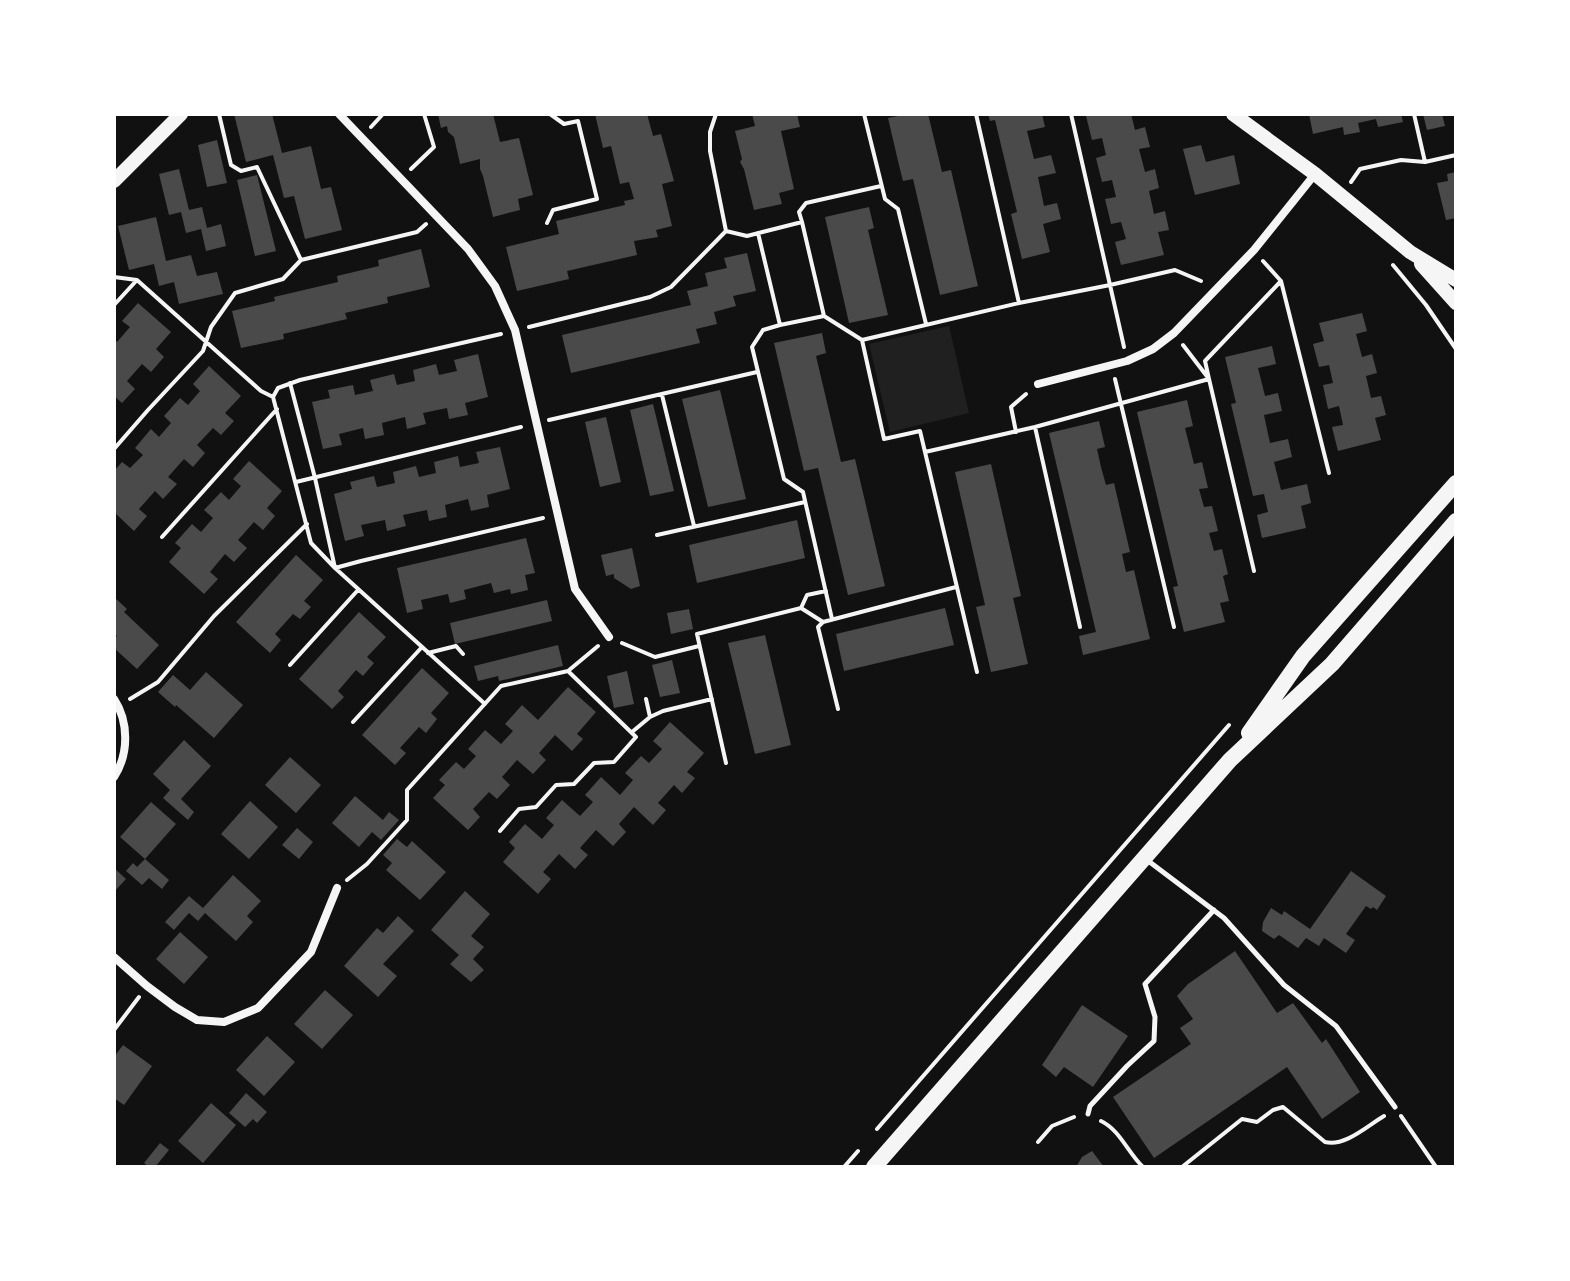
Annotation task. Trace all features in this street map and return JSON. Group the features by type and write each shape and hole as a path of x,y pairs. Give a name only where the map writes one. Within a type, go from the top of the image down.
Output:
{"main road":[{"path":"1230,760 1303,656 1456,483"},
{"path":"874,1167 1230,760 1332,664 1456,521"}],"street":[{"path":"114,181 181,114"},
{"path":"339,114 468,249 495,286 515,330 575,589 609,637"},
{"path":"1233,114 1315,174 1410,252 1456,280"},
{"path":"1038,384 1127,361 1153,349 1174,333 1254,250 1315,174"},
{"path":"1410,252 1456,303"},
{"path":"114,777 125,748 126,726 116,702"},
{"path":"114,957 147,986 197,1020 224,1022 258,1008 311,952 337,888"}],"lane":[{"path":"1143,857 1224,918 1284,985 1336,1026 1395,1107"},
{"path":"1088,1114 1090,1106 1154,1041 1155,1017 1145,984 1214,910"}],"path":[{"path":"219,114 231,165 241,171 257,167 301,260"},
{"path":"401,178 434,147 424,114"},
{"path":"547,223 553,210 597,199 578,121 564,124 550,114"},
{"path":"716,114 710,132 710,151 726,231"},
{"path":"864,114 885,199 898,209 926,324"},
{"path":"976,114 1019,303"},
{"path":"1071,114 1127,361"},
{"path":"1414,114 1425,162"},
{"path":"1341,195 1360,169 1401,160 1425,162 1456,155"},
{"path":"824,316 799,212 806,203 881,186"},
{"path":"114,449 203,351 211,327 235,293 283,279 301,260 417,232 437,215"},
{"path":"726,231 747,236 802,222"},
{"path":"273,397 278,388 290,383 650,297 671,287 726,231"},
{"path":"758,233 780,325"},
{"path":"1254,250 1281,281 1329,473"},
{"path":"862,340 1175,270 1217,287"},
{"path":"114,277 137,280 261,391 273,397 311,543 358,590 485,704"},
{"path":"114,305 137,280"},
{"path":"1254,571 1205,361 1281,281"},
{"path":"832,619 803,492 784,479 752,347 763,330 824,316 862,340 884,439 920,431 977,672"},
{"path":"1174,333 1209,379"},
{"path":"1111,365 1174,627"},
{"path":"296,482 757,372"},
{"path":"925,452 1016,432 1209,379"},
{"path":"290,383 335,568"},
{"path":"1016,432 1011,407 1038,384"},
{"path":"662,395 694,526"},
{"path":"162,537 277,409"},
{"path":"1035,427 1080,627"},
{"path":"657,535 805,502"},
{"path":"335,568 558,514"},
{"path":"116,702 158,682 214,616 307,524"},
{"path":"838,709 818,627 832,619 956,587"},
{"path":"290,665 358,590"},
{"path":"801,608 807,595 826,591"},
{"path":"726,763 697,634 801,608 823,622"},
{"path":"337,888 367,864 407,820 407,790 501,686 568,671 609,637 655,657 699,646"},
{"path":"428,653 456,646 463,654"},
{"path":"353,722 422,647"},
{"path":"500,831 519,809 536,807 556,785 574,784 594,763 614,762 636,737 568,671"},
{"path":"646,699 650,717"},
{"path":"632,732 663,711 712,699"},
{"path":"875,1132 1235,719"},
{"path":"114,1030 147,986"},
{"path":"1182,1167 1242,1119 1257,1122 1283,1107 1325,1142 1333,1144 1395,1107 1436,1167"},
{"path":"1038,1142 1052,1126 1088,1114 1111,1125 1143,1167"},
{"path":"844,1167 865,1144"}],"shaded area":[{"path":"949,326 969,413 890,432 869,344"}],"building":[{"path":"234,114 272,114 282,153 311,146 321,189 331,187 342,230 305,239 294,196 284,198 273,155 246,162"},
{"path":"438,114 493,114 500,142 519,138 533,195 518,199 520,210 493,217 480,159 460,164 454,137 447,126 441,128"},
{"path":"595,114 647,114 653,136 661,134 674,181 662,184 672,226 656,230 658,237 634,241 637,255 567,271 569,279 517,291 506,247 559,234 556,221 625,205 624,201 634,199 629,182 620,184 611,146 603,148"},
{"path":"752,114 797,114 800,127 781,131 794,189 779,193 782,204 754,210 735,131 755,126"},
{"path":"897,114 928,114 942,172 951,170 978,286 940,295 913,179 903,181 898,161 888,118"},
{"path":"988,114 1042,114 1045,127 1027,131 1034,159 1051,155 1056,173 1038,177 1044,206 1057,203 1061,219 1043,224 1050,252 1022,259 1011,214 1017,212 995,120 990,121"},
{"path":"1131,114 1135,130 1145,127 1150,147 1139,149 1145,172 1155,169 1159,188 1149,191 1154,214 1165,211 1169,230 1158,232 1164,255 1121,265 1115,242 1126,239 1121,222 1111,224 1105,199 1116,197 1112,180 1102,182 1096,158 1106,155 1102,138 1092,140 1086,116"},
{"path":"1309,114 1401,114 1403,122 1378,127 1376,119 1358,123 1360,132 1344,135 1343,127 1313,134"},
{"path":"1423,114 1442,114 1445,126 1427,130"},
{"path":"217,140 227,183 207,187 198,145"},
{"path":"1201,145 1206,162 1234,155 1240,184 1195,195 1183,149"},
{"path":"179,169 189,210 202,207 207,228 221,224 226,246 206,251 201,229 186,233 181,212 169,215 159,174"},
{"path":"1456,172 1456,218 1446,220 1437,183 1448,181 1447,174"},
{"path":"257,175 276,251 255,256 237,180"},
{"path":"869,207 874,228 868,230 888,315 849,323 825,217"},
{"path":"156,217 166,261 191,255 197,276 217,272 223,294 179,304 174,282 159,286 154,264 129,270 118,226"},
{"path":"421,249 430,287 387,297 388,303 345,313 347,319 283,334 284,339 241,348 232,311 275,301 274,297 338,282 337,276 379,266 378,260"},
{"path":"747,253 756,291 733,296 736,306 714,312 717,324 696,329 700,343 571,373 562,335 691,305 687,291 708,286 705,273 727,268 724,258"},
{"path":"138,303 171,332 156,349 164,357 151,372 142,364 127,381 135,389 122,403 114,396 114,339 117,342 130,327 122,321"},
{"path":"1362,313 1367,331 1356,334 1362,357 1372,354 1377,373 1366,376 1371,398 1381,396 1386,415 1375,418 1381,440 1338,451 1332,427 1343,425 1339,406 1328,409 1323,385 1333,383 1329,365 1319,367 1313,344 1324,341 1319,323"},
{"path":"822,333 826,353 816,356 841,462 855,459 885,586 848,595 818,468 804,471 774,343"},
{"path":"1272,346 1276,364 1258,368 1265,396 1278,393 1282,411 1264,415 1270,443 1288,439 1292,457 1274,462 1281,490 1307,484 1311,503 1301,506 1306,528 1262,538 1257,515 1268,512 1264,494 1253,496 1231,404 1236,403 1225,357"},
{"path":"478,354 488,397 465,403 468,415 449,419 447,408 423,413 426,424 407,429 405,417 382,423 384,435 365,439 363,428 339,434 342,445 323,449 312,402 330,398 328,390 353,385 355,395 373,391 370,380 394,374 397,385 415,381 413,370 436,364 439,375 457,371 454,360"},
{"path":"209,366 241,396 225,413 234,421 221,435 213,428 197,445 205,453 193,467 184,459 168,477 177,484 163,499 155,491 139,509 147,516 134,531 114,512 114,471 122,462 130,468 143,455 135,448 151,429 159,437 171,423 164,416 180,398 188,405 200,391 193,384"},
{"path":"720,390 746,499 708,507 682,399"},
{"path":"1187,400 1193,426 1185,428 1194,464 1202,462 1208,488 1199,489 1204,507 1212,506 1218,531 1209,533 1214,551 1222,549 1228,574 1223,576 1229,601 1220,603 1225,622 1184,632 1173,587 1178,586 1137,412"},
{"path":"653,404 674,491 650,496 630,410"},
{"path":"606,417 621,482 600,487 585,422"},
{"path":"1099,421 1105,447 1097,449 1101,467 1106,485 1114,483 1130,552 1122,554 1126,572 1134,570 1150,639 1083,655 1079,636 1096,632 1049,433"},
{"path":"500,447 510,489 487,495 489,507 471,511 468,499 445,505 447,517 429,521 427,510 403,515 406,526 387,531 385,520 361,525 364,536 345,541 334,494 352,489 350,482 374,476 377,487 395,483 393,472 416,466 419,477 436,473 434,462 458,456 460,467 479,463 476,452"},
{"path":"249,461 282,491 267,508 275,516 263,530 254,522 238,540 247,548 234,562 225,554 210,572 218,579 204,594 169,562 181,548 175,543 192,524 201,532 213,518 204,510 221,492 229,500 241,486 233,479"},
{"path":"991,464 1021,596 1013,598 1028,664 991,672 976,607 985,605 955,472"},
{"path":"797,520 805,558 697,583 689,545"},
{"path":"526,538 535,573 525,575 528,590 511,594 510,589 494,593 491,583 464,590 466,599 450,603 448,594 421,600 423,609 407,613 397,568"},
{"path":"632,548 640,586 631,589 614,578 614,574 606,576 601,555"},
{"path":"296,555 323,580 304,601 311,607 300,619 293,614 275,634 281,640 270,653 236,622"},
{"path":"114,597 127,609 124,612 159,645 137,669 114,648 117,636 114,633"},
{"path":"547,600 552,621 455,644 450,623"},
{"path":"945,608 954,645 844,671 836,634"},
{"path":"689,609 693,629 671,634 667,613"},
{"path":"359,612 386,637 367,657 374,663 363,676 356,670 338,691 344,697 332,709 299,679"},
{"path":"765,635 791,745 755,754 728,643"},
{"path":"558,645 563,666 499,681 498,676 478,681 474,666"},
{"path":"672,660 680,693 660,697 652,665"},
{"path":"422,668 449,693 431,713 437,719 426,733 419,727 400,748 406,753 395,765 362,735"},
{"path":"627,671 634,704 614,708 607,676"},
{"path":"206,672 243,705 214,738 158,692 173,675 190,690"},
{"path":"568,687 596,712 577,734 583,739 572,751 555,735 539,753 546,760 533,774 517,760 502,777 510,785 497,799 489,792 473,809 480,817 468,830 433,798 445,785 439,780 456,762 464,769 476,756 468,749 485,730 501,744 513,731 505,724 522,705 538,720"},
{"path":"670,722 704,753 687,772 695,778 682,793 674,785 658,803 666,810 653,825 634,807 619,824 626,832 613,846 596,830 580,848 588,855 575,869 559,854 543,872 551,879 538,894 503,862 515,848 509,842 525,824 542,839 554,825 546,818 562,800 580,816 593,802 585,795 601,777 620,795 633,780 625,773 641,756 649,763 662,749 653,741"},
{"path":"184,740 211,766 181,799 194,812 188,820 163,798 170,790 153,774"},
{"path":"290,757 321,785 296,813 265,785"},
{"path":"355,796 383,820 389,812 399,820 381,840 372,832 359,847 332,823"},
{"path":"250,801 278,827 249,859 221,834"},
{"path":"151,802 176,824 145,859 120,837"},
{"path":"297,828 313,842 299,859 282,845"},
{"path":"397,839 407,847 412,841 446,872 420,900 386,870 392,863 383,855"},
{"path":"145,859 169,880 162,889 149,878 142,885 126,871 133,863 137,867"},
{"path":"114,868 126,879 114,892"},
{"path":"1351,871 1386,896 1377,910 1366,906 1346,934 1355,940 1346,953 1324,938 1319,946 1306,938 1298,948 1279,935 1274,939 1262,931 1271,908 1282,915 1284,911 1310,929"},
{"path":"233,875 261,901 247,916 253,922 236,941 205,913 198,921 189,913 174,930 165,922 189,896 203,908"},
{"path":"465,891 490,914 471,936 484,947 473,959 484,970 471,982 450,964 459,955 431,930"},
{"path":"398,916 414,931 383,964 397,976 378,997 344,966 377,928 383,933"},
{"path":"180,932 208,957 184,984 156,959"},
{"path":"1235,951 1277,1013 1293,1003 1322,1043 1326,1039 1360,1092 1322,1119 1287,1067 1154,1158 1113,1097 1191,1044 1180,1028 1193,1019 1177,996 1188,984"},
{"path":"325,990 353,1015 322,1049 294,1024"},
{"path":"1082,1005 1128,1036 1093,1087 1064,1067 1056,1077 1042,1065"},
{"path":"267,1036 295,1062 264,1096 236,1070"},
{"path":"123,1045 152,1066 124,1105 114,1098 114,1057"},
{"path":"246,1093 267,1112 257,1123 253,1119 245,1127 229,1113"},
{"path":"211,1103 236,1125 203,1163 178,1141"},
{"path":"160,1143 169,1150 155,1167 149,1167 144,1163"},
{"path":"1092,1151 1104,1167 1076,1167 1082,1157"}]}
